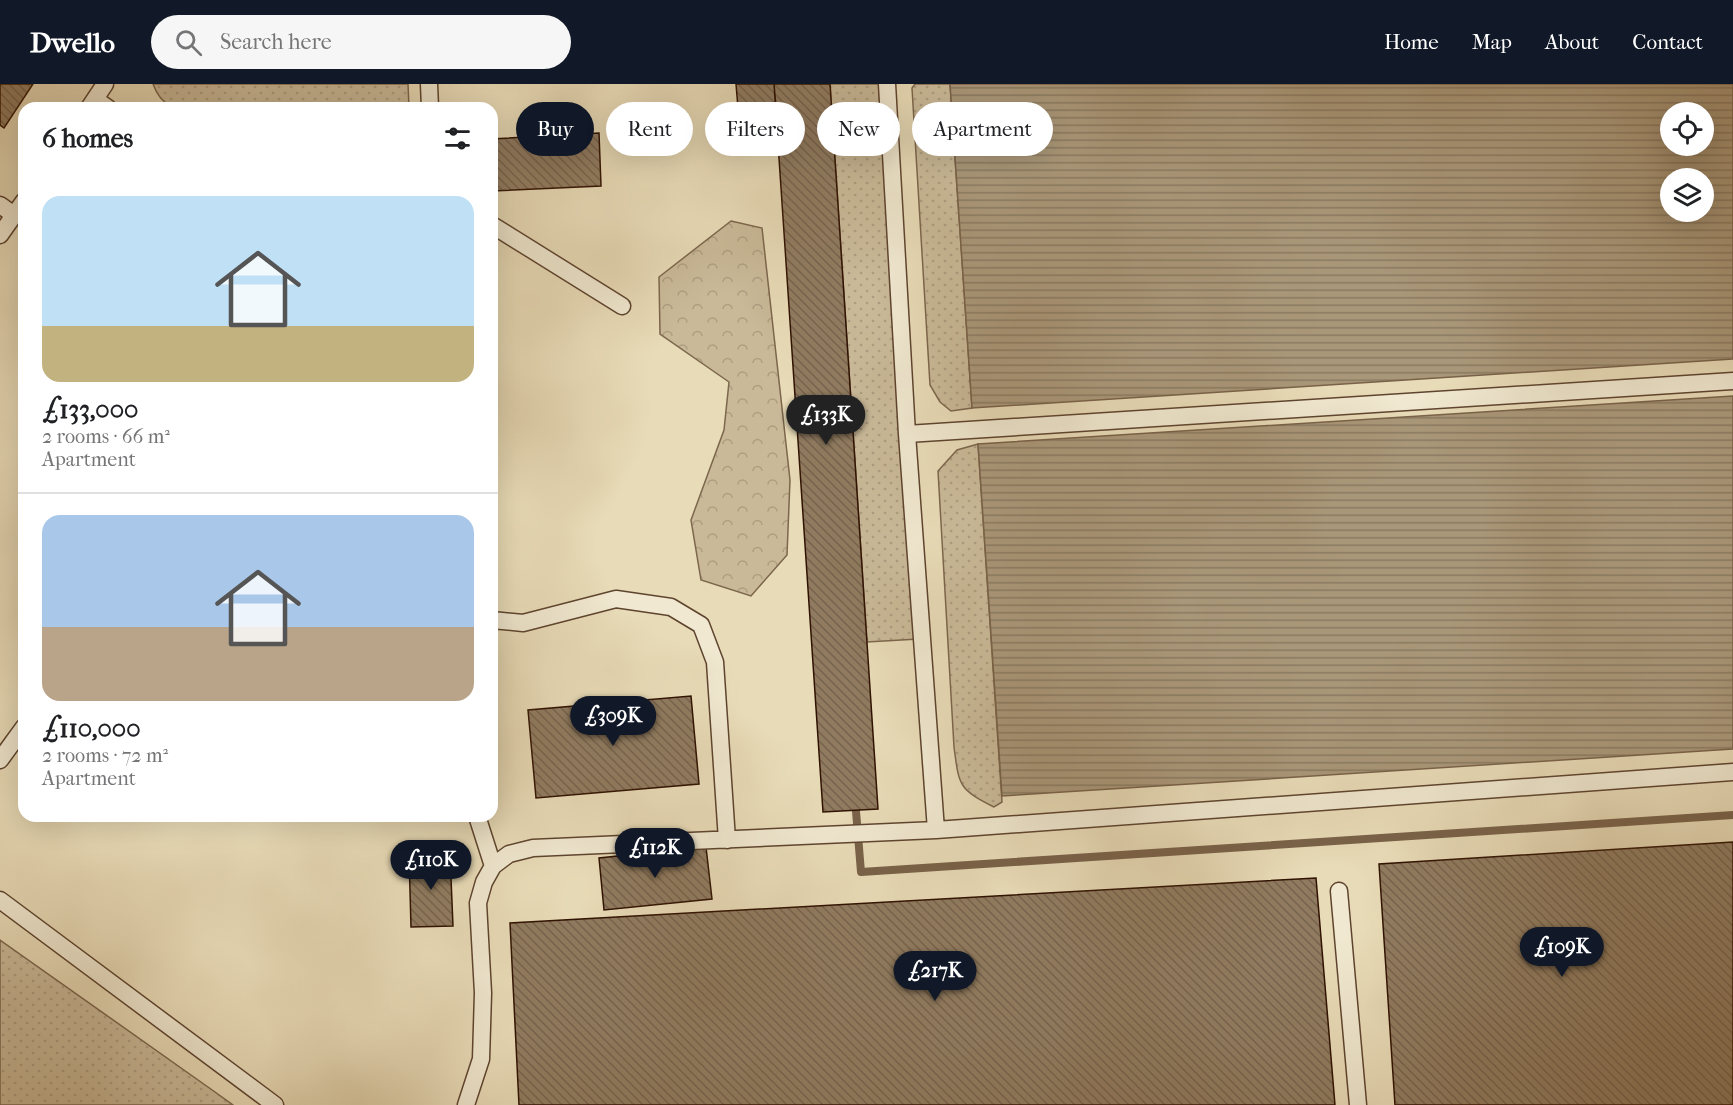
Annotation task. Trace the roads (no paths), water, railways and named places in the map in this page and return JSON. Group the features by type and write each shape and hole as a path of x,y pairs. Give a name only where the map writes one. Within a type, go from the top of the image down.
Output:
{"lane":[{"path":"99,102 105,84"},
{"path":"429,84 430,102"},
{"path":"887,84 907,434 936,830"},
{"path":"0,205 14,215"},
{"path":"0,235 18,209"},
{"path":"498,229 622,306"},
{"path":"907,434 1733,381"},
{"path":"498,621 524,623 616,599 671,607 701,625 715,662 727,840"},
{"path":"0,760 18,735"},
{"path":"466,1105 481,1059 483,993 478,903 484,882 493,866 509,854 533,848 936,830 1733,772"},
{"path":"479,822 493,866"},
{"path":"1339,891 1358,1105"},
{"path":"0,900 275,1105"}],"waterway":[{"path":"855,799 861,872 1733,815"}]}
